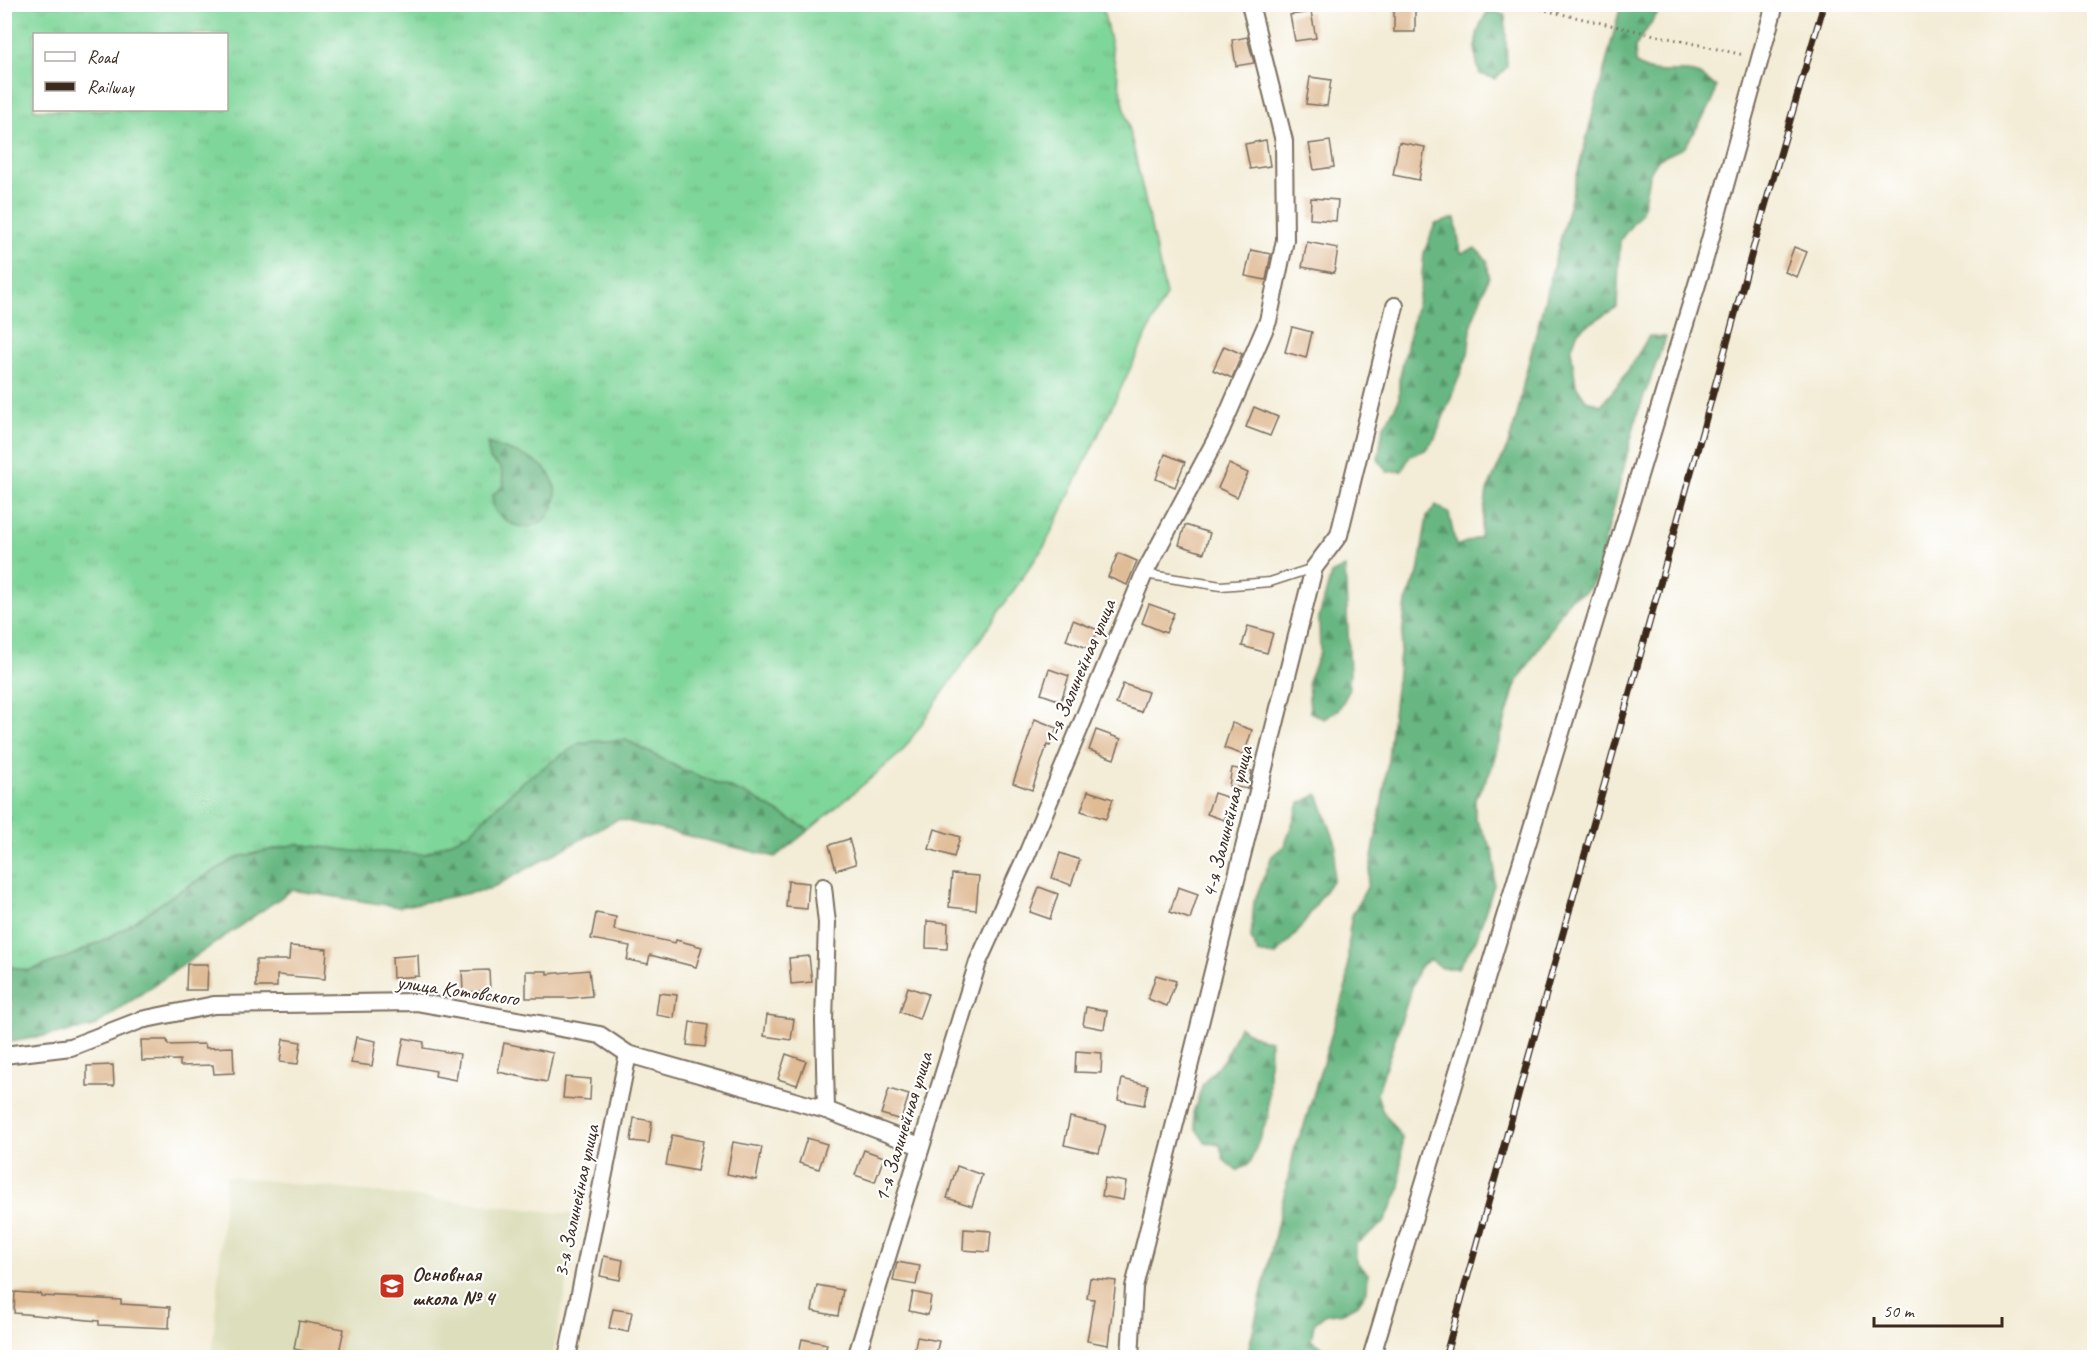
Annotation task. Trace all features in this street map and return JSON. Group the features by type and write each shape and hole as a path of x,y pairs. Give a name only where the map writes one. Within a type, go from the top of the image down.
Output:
{"street":[{"name":"1-я Залинейная улица","path":"856,1358 978,962 1028,852 1144,574 1220,432 1268,321 1285,240 1284,141 1251,4"},
{"path":"1371,1358 1701,269 1775,4"},
{"name":"4-я Залинейная улица","path":"1130,1358 1134,1287 1314,568 1339,535 1395,306"},
{"path":"823,887 827,923 824,1021 826,1110"},
{"name":"улица Котовского","path":"4,1056 71,1047 141,1020 214,1005 416,1002 600,1035 628,1054 826,1110 920,1146"},
{"name":"3-я Залинейная улица","path":"567,1358 628,1054"}],"lane":[{"path":"1144,574 1221,586 1270,582 1314,568"}],"path":[{"path":"1517,4 1737,53 1760,61"}],"shaded area":[{"name":"Основная школа № 4","path":"226,1176 581,1215 552,1357 212,1358"}],"green space":[{"path":"5,5 1102,5 1166,295 1045,545 902,752 809,830 750,796 681,769 626,740 522,782 469,833 425,854 353,851 297,844 238,857 178,892 119,932 71,956 27,971 5,965"},
{"path":"1621,5 1663,5 1635,47 1636,64 1652,71 1687,72 1700,75 1716,87 1712,103 1685,147 1657,160 1649,176 1642,212 1620,240 1617,307 1578,331 1571,350 1576,385 1586,400 1601,405 1622,380 1649,336 1666,337 1637,415 1596,578 1586,592 1570,598 1515,686 1491,770 1475,799 1475,818 1493,851 1495,867 1494,885 1476,940 1458,968 1441,968 1430,959 1418,969 1377,1094 1382,1110 1402,1138 1400,1189 1384,1223 1356,1244 1356,1261 1368,1274 1367,1291 1358,1304 1345,1312 1326,1314 1314,1324 1311,1340 1339,1357 1247,1357 1296,1143 1303,1129 1347,983 1349,932 1352,915 1367,887 1385,784 1406,602 1418,573 1427,517 1436,505 1449,514 1456,546 1480,537 1487,491 1508,445 1518,412 1524,380"},
{"path":"1489,10 1505,15 1507,67 1495,79 1480,74 1475,49 1477,33"},
{"path":"1455,218 1461,253 1475,248 1487,260 1489,276 1472,322 1468,354 1435,438 1425,450 1410,456 1402,471 1387,472 1378,459 1383,428 1399,400 1399,380 1421,286 1424,253 1435,224"},
{"path":"487,443 533,460 545,469 553,481 556,494 554,506 548,516 539,523 528,527 516,526 495,510 492,496 504,485 501,468 490,459"},
{"path":"1345,567 1350,674 1348,693 1339,709 1324,719 1310,712 1308,681 1320,652 1319,618 1331,574"},
{"path":"626,740 681,769 750,796 809,830 775,857 618,819 490,889 399,907 292,890 93,1027 5,1043 5,965 27,971 71,956 119,932 178,892 238,857 297,844 353,851 425,854 469,833 522,782 581,742"},
{"path":"1318,794 1336,844 1333,879 1297,933 1275,956 1258,953 1251,938 1254,902 1272,856 1285,845 1299,804"},
{"path":"1239,1027 1258,1038 1270,1040 1268,1117 1250,1163 1237,1171 1224,1160 1220,1145 1205,1142 1196,1129 1193,1113 1203,1084 1225,1058"}],"building":[{"path":"1394,6 1415,6 1415,32 1394,32"},
{"path":"1311,12 1316,38 1295,41 1290,15"},
{"path":"1247,37 1254,63 1236,66 1232,40"},
{"path":"1310,77 1331,80 1327,106 1306,104"},
{"path":"1266,140 1270,166 1250,169 1245,144"},
{"path":"1330,141 1334,167 1314,170 1309,144"},
{"path":"1399,142 1425,147 1419,180 1393,175"},
{"path":"1311,198 1338,200 1336,221 1310,219"},
{"path":"1307,242 1338,248 1334,273 1302,267"},
{"path":"1794,247 1807,252 1797,277 1785,272"},
{"path":"1251,250 1271,254 1266,280 1245,276"},
{"path":"1292,327 1312,332 1306,358 1285,352"},
{"path":"1224,346 1242,354 1232,378 1213,370"},
{"path":"1254,407 1278,417 1270,436 1246,427"},
{"path":"1165,454 1185,462 1175,487 1156,479"},
{"path":"1229,464 1248,473 1237,497 1218,488"},
{"path":"1185,525 1210,533 1204,553 1179,545"},
{"path":"1118,553 1137,561 1127,585 1108,577"},
{"path":"1149,604 1174,613 1166,633 1142,623"},
{"path":"1073,620 1098,630 1090,649 1066,640"},
{"path":"1248,626 1273,633 1267,653 1242,646"},
{"path":"1049,669 1069,676 1061,701 1041,694"},
{"path":"1123,684 1148,692 1141,712 1116,704"},
{"path":"1035,719 1057,728 1050,746 1047,745 1032,790 1013,783"},
{"path":"1232,723 1252,730 1244,755 1224,748"},
{"path":"1096,730 1121,739 1114,759 1089,750"},
{"path":"1232,768 1252,771 1248,789 1229,786"},
{"path":"1088,791 1113,799 1106,819 1081,811"},
{"path":"1214,793 1232,799 1224,820 1207,814"},
{"path":"935,829 960,837 954,857 929,849"},
{"path":"849,839 856,864 836,870 829,845"},
{"path":"1060,853 1080,860 1071,885 1052,878"},
{"path":"952,874 979,876 976,910 949,907"},
{"path":"788,881 809,883 807,909 786,907"},
{"path":"1039,887 1058,894 1050,919 1030,912"},
{"path":"1178,887 1198,894 1190,919 1170,912"},
{"path":"596,913 616,917 614,930 675,943 676,940 702,947 696,967 650,955 648,964 627,960 630,946 591,939"},
{"path":"927,921 948,923 947,949 926,948"},
{"path":"290,946 327,949 325,979 277,975 277,987 256,987 256,960 289,960"},
{"path":"418,955 419,976 393,978 392,957"},
{"path":"809,956 812,982 791,984 789,958"},
{"path":"187,964 208,964 207,990 186,990"},
{"path":"489,970 490,991 463,992 462,971"},
{"path":"589,970 592,996 526,998 526,971 547,971 547,974"},
{"path":"1156,975 1176,981 1167,1006 1148,999"},
{"path":"908,987 928,994 919,1019 900,1012"},
{"path":"659,993 677,995 674,1018 656,1015"},
{"path":"1086,1007 1107,1011 1104,1029 1083,1025"},
{"path":"767,1015 794,1019 791,1040 764,1036"},
{"path":"690,1022 708,1025 705,1047 687,1045"},
{"path":"356,1037 376,1041 372,1066 351,1063"},
{"path":"404,1038 424,1042 423,1048 460,1054 456,1080 435,1076 436,1071 399,1064"},
{"path":"283,1039 301,1042 298,1064 280,1062"},
{"path":"141,1040 167,1040 168,1045 205,1044 206,1048 233,1047 234,1073 214,1074 213,1065 180,1066 180,1060 142,1061"},
{"path":"504,1043 553,1053 547,1082 498,1072"},
{"path":"1076,1051 1102,1053 1101,1073 1075,1072"},
{"path":"786,1054 806,1061 797,1085 778,1079"},
{"path":"113,1065 114,1086 87,1086 87,1066"},
{"path":"565,1077 591,1079 590,1100 563,1098"},
{"path":"1122,1079 1148,1085 1144,1105 1118,1100"},
{"path":"889,1089 909,1095 901,1120 881,1114"},
{"path":"1070,1117 1106,1125 1099,1153 1064,1145"},
{"path":"634,1118 652,1121 649,1143 631,1141"},
{"path":"672,1135 703,1141 697,1171 666,1165"},
{"path":"807,1138 827,1144 819,1169 799,1163"},
{"path":"733,1142 762,1147 756,1180 727,1174"},
{"path":"864,1150 884,1157 875,1182 855,1175"},
{"path":"957,1166 982,1175 972,1206 947,1198"},
{"path":"1105,1178 1126,1182 1123,1200 1102,1196"},
{"path":"964,1229 991,1231 989,1252 963,1250"},
{"path":"604,1256 623,1260 620,1280 600,1276"},
{"path":"897,1262 920,1266 916,1285 893,1281"},
{"path":"1090,1278 1116,1281 1108,1345 1087,1341 1094,1299 1087,1298"},
{"path":"817,1285 843,1290 838,1316 812,1311"},
{"path":"15,1292 41,1294 41,1296 121,1300 121,1304 170,1307 169,1328 99,1325 99,1321 14,1313"},
{"path":"913,1292 931,1296 928,1315 909,1311"},
{"path":"613,1309 632,1312 628,1332 609,1328"},
{"path":"299,1321 344,1329 338,1357 294,1349"},
{"path":"917,1337 939,1341 935,1358 913,1358"},
{"path":"802,1339 827,1344 824,1358 798,1358"}],"railway":[{"path":"1445,1358 1763,213 1824,4"}],"place":[{"name":"Основная школа № 4","path":"392,1286"}]}
